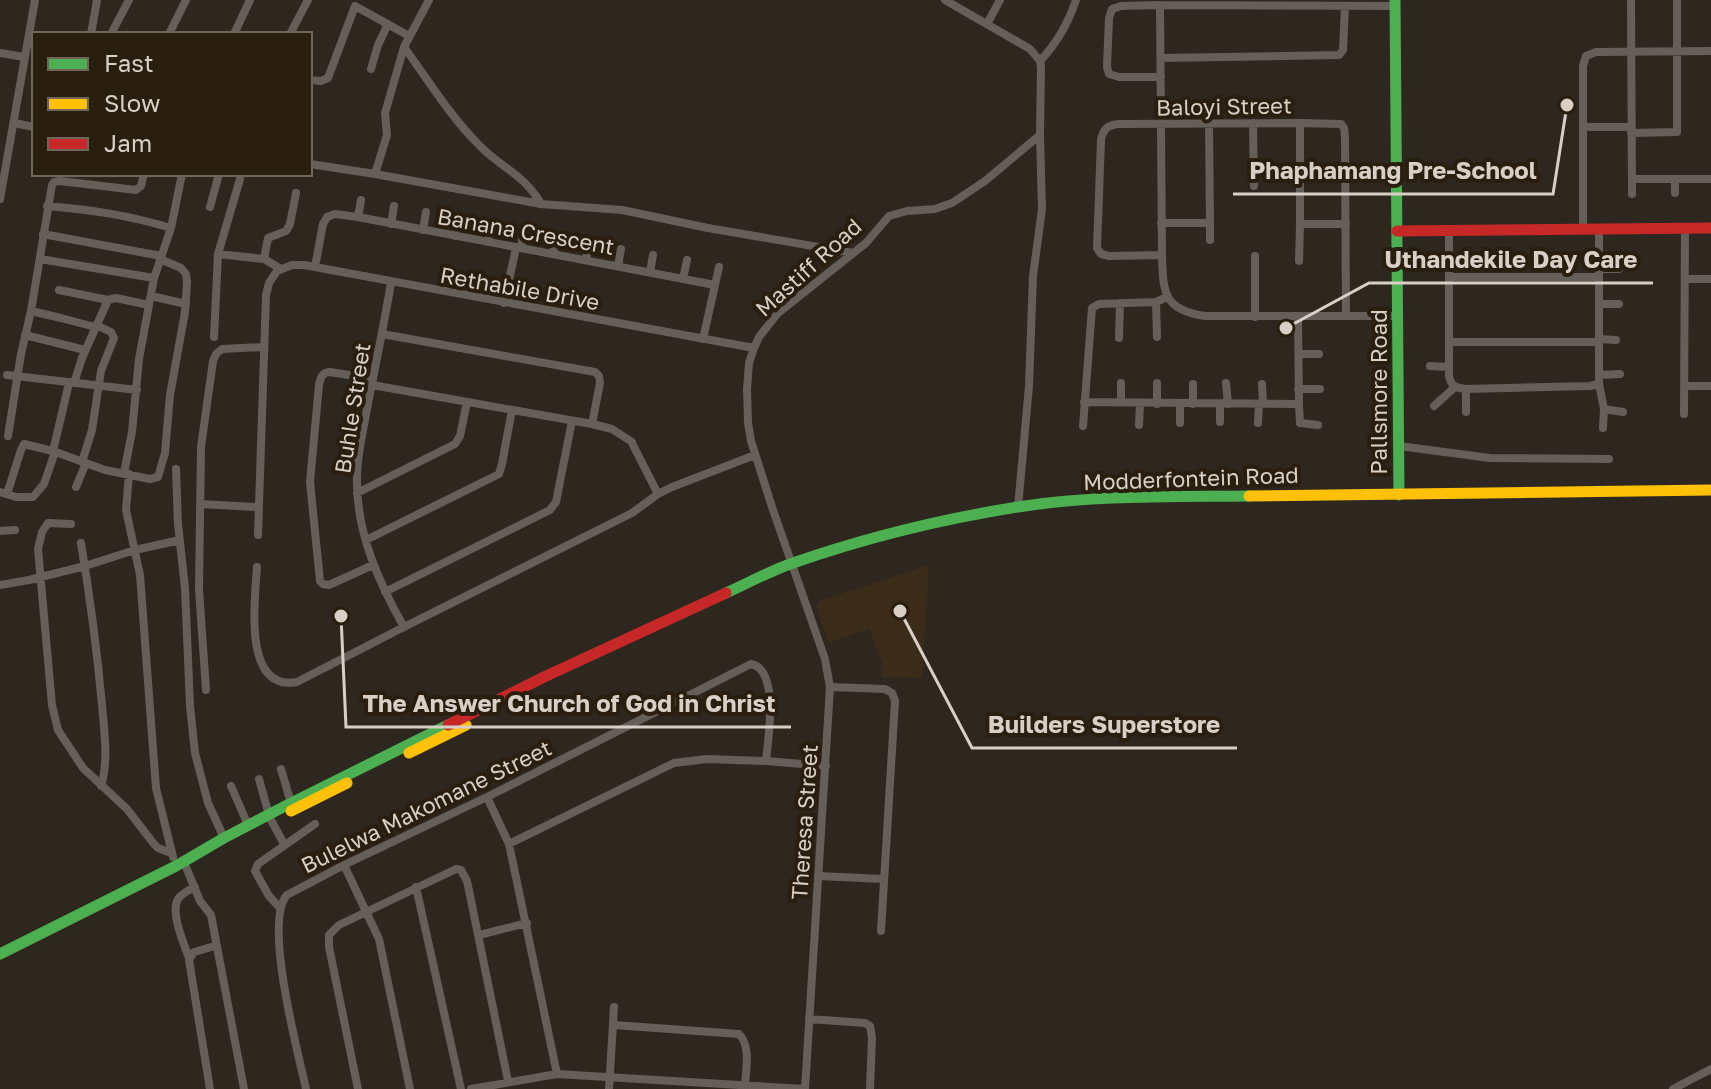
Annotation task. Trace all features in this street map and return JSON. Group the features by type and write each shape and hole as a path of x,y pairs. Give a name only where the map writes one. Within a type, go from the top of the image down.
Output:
{"main road":[{"name":"Pallsmore Road","path":"1395,3 1399,495"},
{"path":"1397,231 1711,228"},
{"name":"Modderfontein Road","path":"205,851 224,844 291,803 671,617 791,564 926,525 1018,507 1156,496 1711,490"},
{"name":"Modderfontein Road","path":"0,954 205,851 248,825 307,804 661,628 690,610"}],"street":[{"path":"0,199 35,0"},
{"path":"91,32 97,0"},
{"path":"112,32 129,0"},
{"path":"170,32 186,0"},
{"path":"235,32 250,0"},
{"path":"291,32 308,0"},
{"path":"312,80 328,78 356,6 369,0"},
{"path":"375,174 387,135 385,113 404,47 429,0"},
{"path":"945,0 1030,49 1040,61 1042,74 1042,209 1033,276 1029,386 1018,507"},
{"path":"987,24 1000,0"},
{"path":"1040,61 1069,21 1076,0"},
{"path":"1631,0 1632,194"},
{"path":"1677,0 1677,146"},
{"path":"1161,77 1119,77 1109,74 1109,18 1112,9 1160,5 1345,7 1395,3"},
{"path":"1160,5 1161,223 1163,289 1167,297 1174,305 1195,315 1398,316"},
{"path":"356,6 409,36"},
{"path":"1161,58 1339,55 1343,50 1345,7"},
{"path":"371,69 388,24"},
{"path":"404,47 480,146 523,180 541,204"},
{"path":"1583,228 1583,66 1587,54 1711,51"},
{"path":"0,53 24,57"},
{"path":"14,123 32,127"},
{"path":"1253,123 1254,186"},
{"path":"1299,261 1300,123"},
{"path":"1209,124 1210,240"},
{"name":"Baloyi Street","path":"1162,255 1109,256 1101,254 1096,244 1101,140 1109,126 1337,124 1344,128 1346,316"},
{"path":"1583,127 1677,132"},
{"name":"Mastiff Road","path":"791,564 751,441 747,406 748,373 754,348 778,313 873,236 889,216 935,209 952,203 985,181 1040,135"},
{"path":"312,164 541,204 622,210 853,253"},
{"path":"8,436 12,375 31,311 52,185 56,181 136,190 141,186 144,176"},
{"path":"182,176 171,228 154,278 139,359 126,473 126,510 140,575 156,788 171,853 211,915 244,1089"},
{"path":"210,207 218,176"},
{"path":"214,337 218,254 240,179"},
{"path":"1632,179 1711,179"},
{"path":"1675,180 1675,193"},
{"path":"264,259 268,238 288,228 296,193"},
{"path":"358,217 361,200"},
{"path":"47,206 108,212 171,228"},
{"path":"391,224 394,206"},
{"path":"423,230 426,212"},
{"name":"Banana Crescent","path":"315,267 323,224 327,217 335,214 715,285"},
{"path":"455,236 458,219"},
{"path":"1161,223 1210,223"},
{"path":"1300,224 1346,224"},
{"path":"488,242 491,225"},
{"path":"1599,228 1599,379 1604,409 1603,428"},
{"path":"1684,414 1685,228"},
{"path":"504,303 524,230"},
{"path":"1449,230 1450,383 1466,389 1561,387 1620,374"},
{"path":"43,234 161,258 186,274 186,304 172,380 165,453 160,474 153,479 105,470 54,452 24,444 3,493 26,498 36,495 44,484 54,452 72,383 108,300"},
{"path":"553,254 556,235"},
{"path":"586,260 589,242"},
{"path":"618,266 621,249"},
{"path":"218,254 264,259 281,269 269,283 264,310 258,535"},
{"path":"650,272 653,255"},
{"path":"1255,256 1255,317"},
{"path":"40,259 154,278"},
{"path":"683,279 687,260"},
{"name":"Rethabile Drive","path":"281,269 292,265 315,267 754,348"},
{"path":"703,339 719,267"},
{"path":"1450,277 1599,273 1619,269"},
{"path":"1685,279 1711,279"},
{"name":"Buhle Street","path":"391,283 358,464 357,493 373,565 404,627"},
{"path":"59,290 108,300 116,298 186,304"},
{"path":"1083,426 1092,308 1099,304 1156,302 1167,297"},
{"path":"1156,302 1157,337"},
{"path":"1119,338 1120,303"},
{"path":"1599,304 1619,304"},
{"path":"31,311 95,326 111,332 114,338 102,366 92,430 76,487"},
{"path":"1298,317 1300,423 1318,425"},
{"path":"382,334 595,372 600,383 592,424"},
{"path":"25,335 85,350"},
{"path":"1450,342 1616,340"},
{"path":"206,690 200,619 200,504 202,431 214,357 222,349 263,347"},
{"path":"1299,354 1319,354"},
{"path":"1430,366 1449,367"},
{"path":"373,565 329,585 320,581 310,482 317,400 324,373 612,429 633,443 658,494"},
{"path":"12,375 137,390"},
{"path":"1121,383 1121,403"},
{"path":"1157,383 1157,404"},
{"path":"1220,422 1226,383"},
{"path":"1193,384 1193,404"},
{"path":"1258,423 1262,384"},
{"path":"1684,386 1711,386"},
{"path":"1434,406 1455,387"},
{"path":"1298,389 1320,389"},
{"path":"1466,389 1466,412"},
{"path":"357,493 455,444 460,436 467,402"},
{"path":"1084,402 1299,404"},
{"path":"1139,425 1140,403"},
{"path":"1180,404 1180,423"},
{"path":"1604,409 1623,412"},
{"path":"366,540 499,474 512,410"},
{"path":"385,592 544,514 554,506 572,421"},
{"path":"1399,446 1490,458 1609,459"},
{"path":"257,567 256,647 274,678 285,683 303,680 632,513 658,494 755,455"},
{"path":"176,469 195,753 208,803 224,838"},
{"path":"200,504 257,507"},
{"path":"71,524 50,522 43,528 38,549 56,725 83,768 127,809 158,848 171,853"},
{"path":"0,531 15,530"},
{"path":"0,584 41,577 180,540"},
{"path":"81,543 97,649 104,734 105,766 101,786"},
{"name":"Theresa Street","path":"791,564 825,659 830,687 805,1089"},
{"name":"Bulelwa Makomane Street","path":"280,908 287,895 344,865 751,664 762,670 769,694 766,761"},
{"path":"830,687 885,689 894,696 881,931"},
{"path":"509,844 674,763 690,759 826,766"},
{"path":"281,769 291,803"},
{"path":"259,779 270,817 284,844"},
{"path":"231,786 248,825"},
{"path":"487,797 509,844 557,1074"},
{"path":"306,1089 279,954 280,908 255,871 258,864 315,824"},
{"path":"344,865 382,949 410,1089"},
{"path":"358,1089 329,935 333,929 452,869 461,870 467,881 508,1081"},
{"path":"818,876 884,879"},
{"path":"195,887 176,902 177,921 189,960 210,1089"},
{"path":"416,887 461,1089"},
{"path":"479,935 527,923"},
{"path":"189,960 194,952 215,946"},
{"path":"609,1089 614,1007"},
{"path":"809,1019 865,1023 870,1026 870,1089"},
{"path":"614,1025 739,1034 745,1040 746,1047 745,1085"},
{"path":"1673,1089 1711,1069"},
{"path":"471,1089 557,1074 610,1076 664,1084 805,1089"}],"shaded area":[{"path":"929,565 922,678 881,677 882,662 869,629 829,643 816,607 819,601"}],"traffic: fast":[{"path":"1395,0 1399,495"},
{"path":"726,593 784,566 848,545 989,512 1047,503 1104,499 1249,496"},
{"path":"0,954 448,725"}],"traffic: slow":[{"path":"1249,496 1711,490"},
{"path":"409,753 466,725"},
{"path":"291,811 347,783"}],"traffic: jam":[{"path":"1397,231 1711,228"},
{"path":"448,725 726,593"}],"place":[{"name":"Phaphamang Pre-School","path":"1567,105"},
{"name":"Uthandekile Day Care","path":"1286,328"},
{"name":"Builders Superstore","path":"900,611"},
{"name":"The Answer Church of God in Christ","path":"341,616"}]}
